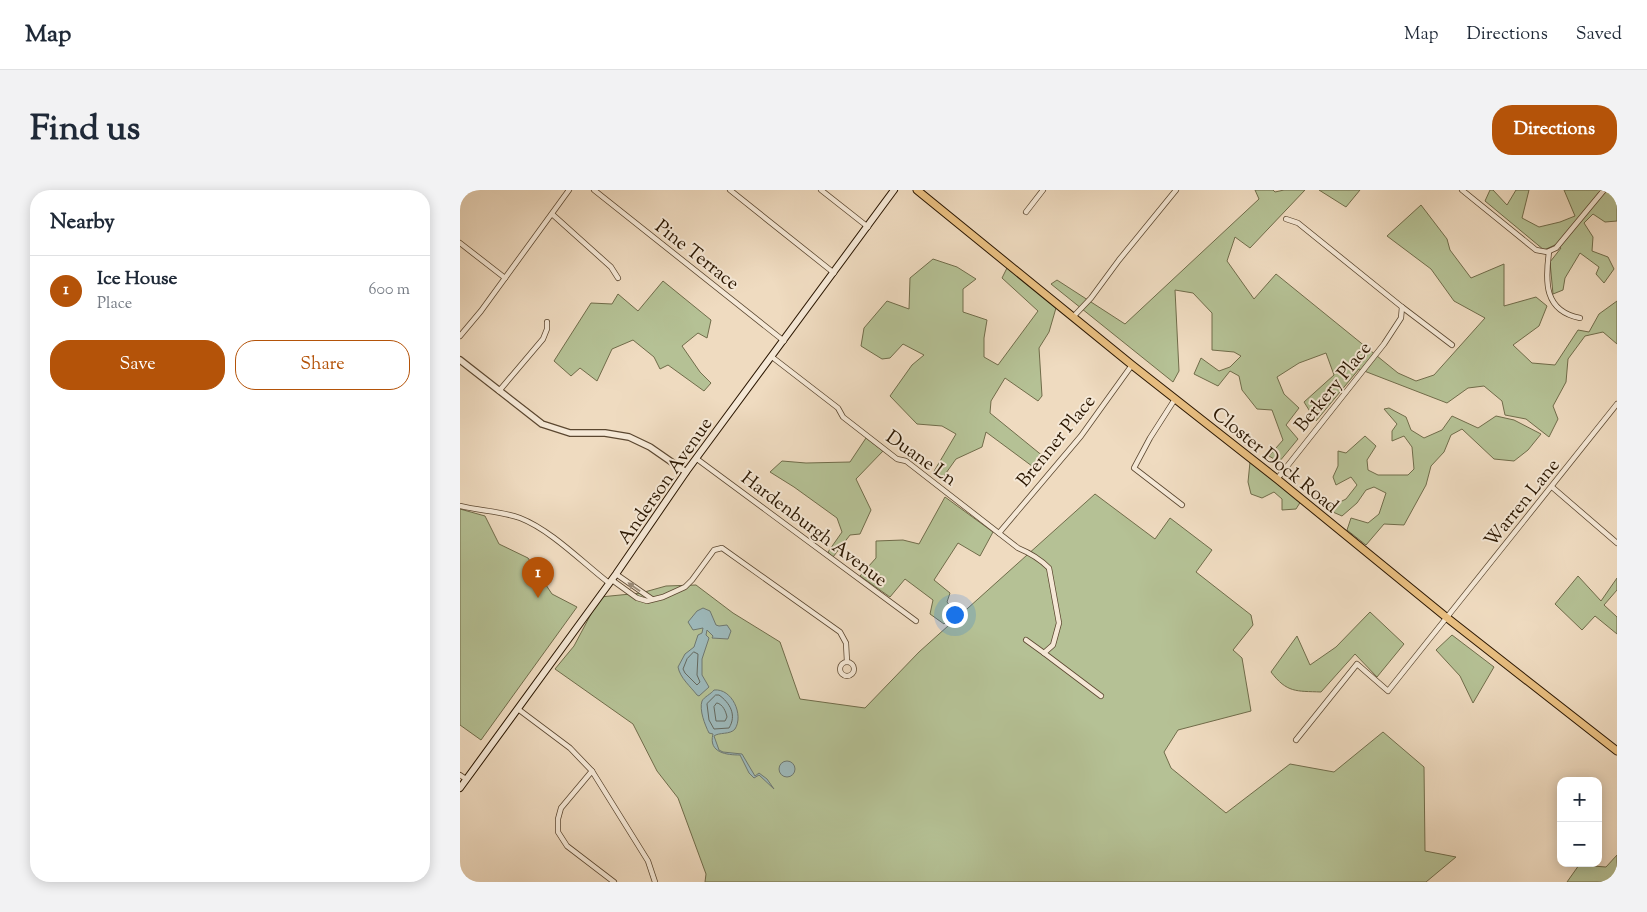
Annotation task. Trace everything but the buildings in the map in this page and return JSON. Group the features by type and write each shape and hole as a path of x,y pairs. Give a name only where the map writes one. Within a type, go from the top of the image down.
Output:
{"main road":[{"name":"Anderson Avenue","path":"460,788 613,579 686,472 894,190"},
{"name":"Closter Dock Road","path":"917,190 1132,365 1277,478 1446,617 1617,751"}],"street":[{"path":"460,336 569,190"},
{"name":"Pine Terrace","path":"594,190 784,341"},
{"path":"730,190 834,273"},
{"path":"821,190 868,227"},
{"path":"1026,212 1042,190"},
{"path":"1073,317 1091,298 1176,190"},
{"path":"1462,190 1536,250 1549,252 1556,248 1604,190"},
{"path":"552,214 611,267 618,278"},
{"path":"1286,219 1298,223 1452,345"},
{"path":"460,244 505,278"},
{"path":"1549,252 1547,290 1561,311 1567,315 1580,318"},
{"name":"Berkery Place","path":"1277,478 1384,344 1400,318 1402,307"},
{"path":"499,391 543,339 547,329 547,322"},
{"name":"Duane Ln","path":"772,357 838,408 843,418 897,459 906,460 1018,548 1028,551 1049,568 1059,623 1053,645 1044,653"},
{"path":"460,360 534,419 552,428 570,432 605,433 629,438 650,447 686,472"},
{"name":"Brenner Place","path":"999,533 1081,436 1132,365"},
{"path":"1175,399 1150,438 1134,468 1182,505"},
{"name":"Warren Lane","path":"1296,740 1357,664 1388,691 1552,488 1617,404"},
{"name":"Hardenburgh Avenue","path":"697,458 916,621"},
{"path":"1552,488 1617,543"},
{"path":"460,506 508,514 530,523 613,579 637,598 647,600 663,597 684,587 692,580 716,549 722,548 840,632 846,643 847,662"},
{"path":"1026,640 1101,696"},
{"path":"518,709 565,744 592,771 648,861 655,882"},
{"path":"592,771 561,808 558,819 558,832 567,846 614,882"},
{"path":"460,775 466,780"}],"green space":[{"path":"1255,190 1273,190 1275,192 1305,190 1250,248 1235,237 1227,261 1254,299 1276,274 1398,373 1416,381 1434,375 1485,318 1454,301 1431,269 1387,236 1421,205 1447,239 1450,250 1471,278 1504,264 1504,306 1536,297 1547,306 1539,326 1513,345 1532,363 1555,365 1578,330 1589,332 1599,314 1617,301 1617,344 1603,332 1585,336 1568,359 1566,382 1553,406 1558,419 1549,437 1526,419 1505,415 1502,401 1484,386 1468,388 1447,403 1359,369 1316,421 1304,402 1334,375 1326,353 1299,363 1277,377 1284,394 1299,408 1286,425 1298,439 1279,462 1269,456 1283,440 1272,410 1257,409 1242,390 1239,376 1230,371 1218,386 1194,374 1201,358 1219,371 1230,367 1241,356 1234,352 1212,350 1212,313 1193,293 1175,290 1179,371 1173,382 1051,284 1057,280 1125,324 1259,199"},
{"path":"1319,190 1360,190 1346,207"},
{"path":"1490,190 1493,190 1507,205 1516,190 1529,190 1522,218 1539,227 1575,216 1564,190 1617,190 1617,221 1605,222 1593,214 1584,223 1593,237 1592,251 1608,257 1614,269 1604,283 1596,274 1599,267 1580,253 1565,278 1563,290 1553,294 1550,262 1561,248 1555,245 1544,250 1485,201"},
{"path":"933,259 957,267 976,279 963,289 963,312 987,320 984,338 984,357 998,365 1038,311 1002,278 1007,268 1056,308 1049,332 1039,348 1042,396 1038,401 1005,378 991,401 990,413 1044,457 1040,472 986,432 982,447 956,459 941,480 933,473 956,434 942,426 917,424 890,396 912,365 924,355 903,344 890,358 882,359 861,346 864,328 887,301 909,309 910,278"},
{"path":"663,281 711,320 707,338 698,333 682,346 700,372 711,383 704,391 668,365 660,369 654,357 633,340 612,349 597,381 580,368 571,376 554,361 591,303 612,304 618,294 638,311"},
{"path":"1389,408 1406,417 1411,430 1424,438 1442,430 1452,416 1478,428 1496,416 1514,420 1541,434 1528,450 1514,461 1494,459 1462,429 1451,435 1444,452 1431,466 1426,485 1404,525 1384,524 1366,545 1347,530 1351,518 1368,523 1379,514 1386,493 1374,487 1366,490 1357,503 1342,516 1326,509 1346,499 1357,485 1351,477 1336,485 1333,477 1338,466 1338,451 1346,453 1365,436 1376,446 1367,460 1368,470 1378,475 1408,475 1414,469 1412,447 1404,436 1392,441 1392,431 1397,424 1384,409"},
{"path":"866,438 883,451 856,479 871,510 860,534 850,535 833,557 828,552 842,532 837,518 770,472 782,461 806,463 850,462"},
{"path":"1250,462 1301,501 1296,509 1282,510 1282,499 1274,492 1262,498 1251,494 1248,482"},
{"path":"1095,494 1155,539 1170,518 1212,550 1196,572 1251,615 1253,625 1233,650 1242,658 1251,711 1178,730 1164,752 1171,768 1226,813 1290,764 1334,772 1383,732 1424,767 1425,851 1456,857 1426,882 705,882 706,874 678,798 657,771 633,724 555,669 574,646 600,597 641,593 666,586 696,585 733,613 780,642 800,699 865,708 919,652"},
{"path":"945,497 993,532 980,556 958,543 934,580 950,593 947,602 955,612 944,624 930,614 933,600 905,579 890,597 860,576 876,558 876,541 903,540 919,544"},
{"path":"460,509 485,516 499,544 528,558 552,594 577,607 481,740 460,725"},
{"path":"1578,576 1601,601 1617,578 1617,590 1604,605 1617,617 1617,634 1595,616 1582,630 1555,604"},
{"path":"1370,612 1404,644 1377,677 1355,654 1321,692 1287,687 1271,672 1297,636 1310,665 1336,647"},
{"path":"1452,635 1494,667 1473,703 1460,676 1436,650"},
{"path":"1617,855 1617,882 1567,882 1578,867 1606,867"}],"water":[{"path":"703,608 710,611 716,625 727,625 731,631 728,639 712,638 713,636 707,630 706,635 709,638 702,659 702,675 709,687 699,696 683,679 678,667 685,654 694,647 698,635 702,633 703,628 693,630 688,622 697,611"},
{"path":"714,690 726,693 731,698 735,704 738,717 733,731 714,736 719,750 742,754 755,776 759,773 767,779 774,789 759,775 754,778 749,773 740,755 720,752 713,745 713,734 709,733 706,726 701,705 702,701"},
{"path":"787,761 793,763 795,769 793,775 787,777 781,775 779,769 781,763"}],"place":[{"name":"Ice House","path":"538,598"}]}
